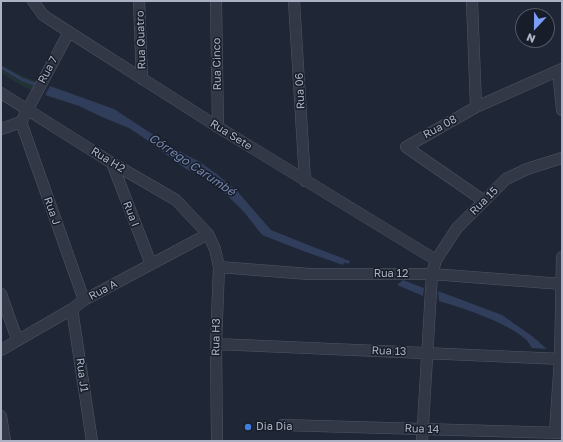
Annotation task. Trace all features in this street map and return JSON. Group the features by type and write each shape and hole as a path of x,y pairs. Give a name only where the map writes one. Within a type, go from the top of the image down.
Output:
{"street":[{"name":"Rua Sete","path":"33,1 43,15 142,79 305,181 436,260"},
{"name":"Rua Quatro","path":"139,1 142,79"},
{"name":"Rua Cinco","path":"216,1 218,127"},
{"name":"Rua 06","path":"294,1 305,181"},
{"path":"472,1 476,107"},
{"name":"Rua 7","path":"21,122 69,32"},
{"path":"560,70 562,110"},
{"name":"Rua 08","path":"484,201 406,147 476,107 560,70"},
{"name":"Rua H2","path":"1,93 112,164 176,200 208,234"},
{"path":"1,129 21,122"},
{"name":"Rua J","path":"21,122 84,300"},
{"name":"Rua 15","path":"427,353 432,274 436,260 457,228 506,179 527,169 562,158"},
{"name":"Rua I","path":"112,164 151,264"},
{"name":"Rua A","path":"1,350 72,309 84,300 208,234"},
{"name":"Rua H3","path":"208,234 215,249 219,267 216,344 216,441"},
{"path":"559,432 562,257"},
{"name":"Rua 12","path":"219,267 309,274 432,274 562,284"},
{"path":"1,294 17,340"},
{"name":"Rua J1","path":"72,309 92,441"},
{"name":"Rua 13","path":"216,344 561,359"},
{"path":"422,441 427,353"},
{"path":"1,416 5,441"},
{"name":"Rua 14","path":"282,424 559,432"}],"shaded area":[{"path":"1,65 37,82 32,91 1,73"}],"water":[{"path":"50,86 114,109 175,149 200,162 218,175 237,191 271,230 345,259 343,265 262,235 244,212 228,196 206,178 186,169 129,128 79,106 45,95"},
{"path":"403,280 424,288 423,296 397,285"},
{"path":"438,291 502,315 532,336 547,349 532,348 525,339 506,326 439,301"}],"waterway":[{"name":"Córrego Carumbé","path":"1,67 23,80 38,85"},
{"name":"Córrego Carumbé","path":"341,260 348,262"}],"place":[{"name":"Dia Dia","path":"248,427"}]}
